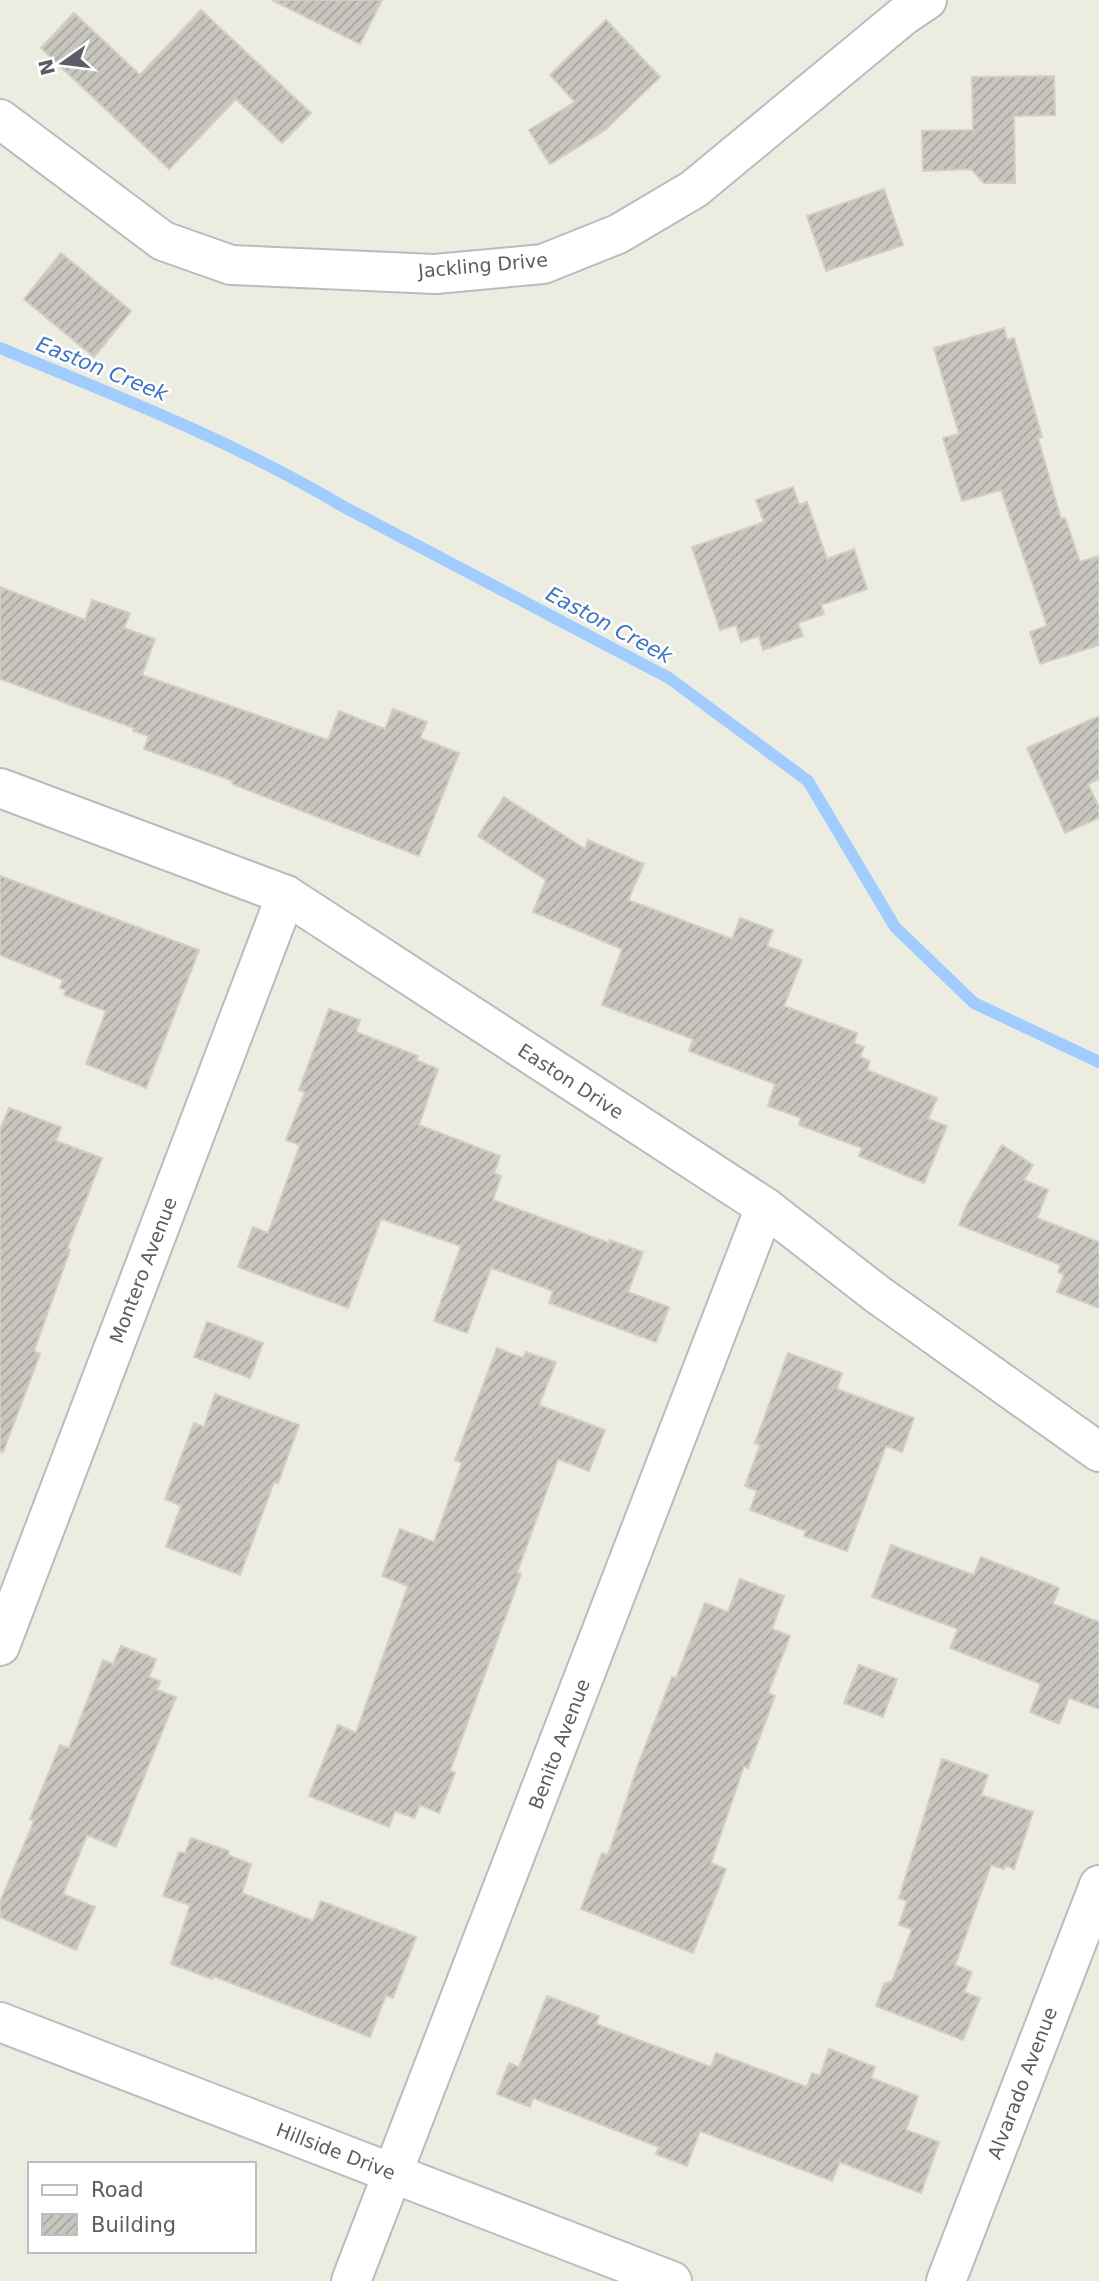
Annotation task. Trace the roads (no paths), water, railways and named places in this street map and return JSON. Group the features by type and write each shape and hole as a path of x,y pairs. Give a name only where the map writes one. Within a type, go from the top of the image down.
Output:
{"street":[{"name":"Jackling Drive","path":"0,118 163,241 231,265 435,274 543,264 618,234 694,189 903,16 927,0"},
{"name":"Easton Drive","path":"0,788 286,895 765,1207 877,1294 1099,1452"},
{"name":"Montero Avenue","path":"0,1646 286,895"},
{"name":"Benito Avenue","path":"351,2281 765,1207"},
{"name":"Alvarado Avenue","path":"946,2281 1091,1926 1099,1885"},
{"name":"Hillside Drive","path":"0,2022 672,2281"}],"waterway":[{"name":"Easton Creek","path":"0,348 175,421 261,461 669,678 808,781 895,927 974,1003 1099,1062"}]}
